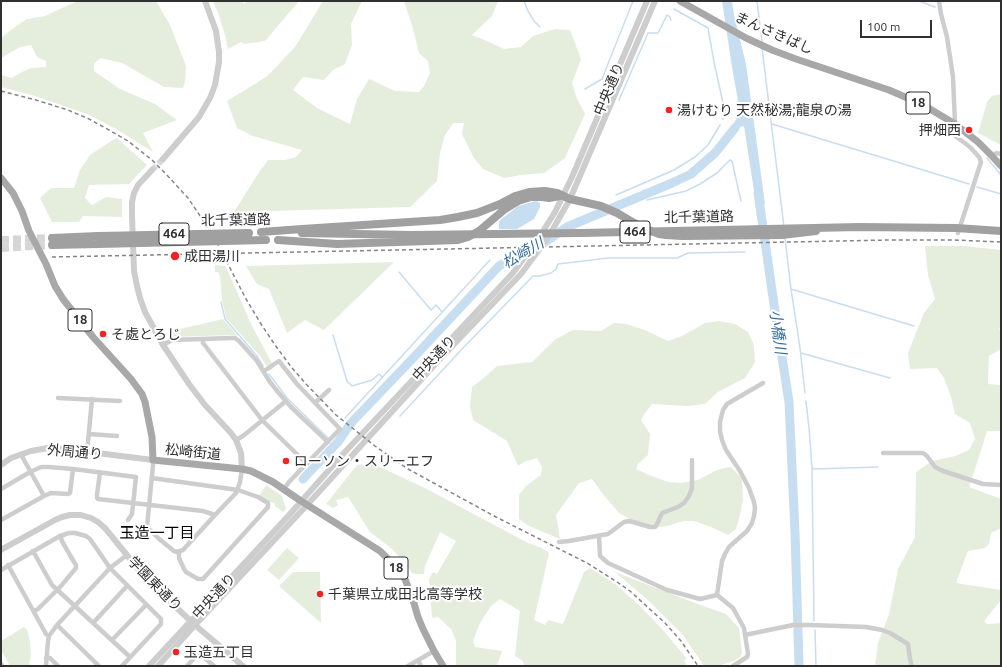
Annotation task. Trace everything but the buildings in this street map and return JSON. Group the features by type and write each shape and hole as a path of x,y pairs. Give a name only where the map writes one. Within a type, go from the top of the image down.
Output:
{"highway":[{"path":"261,232 302,228 440,220 477,213 515,196 529,192 545,191 601,206 617,213 641,227 666,235 782,235 859,226"},
{"path":"278,240 337,244 410,238 446,241 458,240 479,231 518,201 531,197 567,197"},
{"name":"北千葉道路","path":"52,242 249,232 397,235 410,238 859,226 956,228 1001,231"},
{"name":"北千葉道路","path":"98,240 278,240 371,238 397,235"}],"main road":[{"name":"まんさきばし","path":"680,1 759,44 790,57 905,97 925,106 955,124"},
{"name":"18","path":"955,124 978,142 1001,166"},
{"name":"松崎街道","path":"1,178 13,193 22,211 29,231 46,264 54,286 93,337 131,379 142,394 152,437 153,460 251,471 273,482 380,551 395,566 407,585 418,617 443,666"}],"street":[{"path":"163,159 199,117 210,98 215,85 219,62 219,52 216,31 205,1"},
{"name":"中央通り","path":"567,197 572,177 646,1"},
{"name":"中央通り","path":"304,503 521,274 549,236 558,214 595,143 656,1"},
{"path":"939,1 947,37 953,77 955,124 950,132 970,147 979,157 981,162 958,233"},
{"path":"992,156 997,153 1001,154"},
{"path":"152,170 138,185 132,202 134,271 143,307 163,345 205,405 231,433 236,440 241,453 242,469 238,490 183,550 179,552 174,552 147,527 153,460"},
{"name":"中央通り","path":"149,666 193,623 512,274 558,214"},
{"path":"163,345 172,340 235,338 257,361 270,382 286,401 328,442"},
{"path":"203,339 203,343 262,420 306,464"},
{"path":"264,371 279,361 297,384 340,429 289,482 284,490"},
{"path":"718,595 722,561 729,547 747,531 752,522 755,508 749,488 726,450 720,431 720,422 723,410 727,404 763,383"},
{"path":"315,403 329,390"},
{"path":"58,398 120,401"},
{"path":"87,452 92,399"},
{"path":"236,440 286,401"},
{"path":"89,434 117,436"},
{"name":"外周通り","path":"1,465 11,458 21,454 48,448 153,460"},
{"path":"883,453 924,453 935,467 943,471 983,484 1001,485"},
{"path":"21,454 44,496"},
{"path":"559,542 608,534 624,522 629,521 654,527 662,513 674,509 684,503 689,496 692,488 692,460"},
{"path":"1,489 41,467 73,469 136,477 132,514 128,520"},
{"path":"1,520 50,493 70,494 73,469"},
{"path":"100,472 97,495 98,499 203,511 215,515"},
{"path":"152,478 238,490 268,503 268,507 205,577 198,578 186,572 179,558 179,552"},
{"name":"学園東通り","path":"1,550 55,520 70,515 81,515 91,518 105,528 148,581 193,623 243,666"},
{"path":"1,570 60,536 75,533 86,536 90,539 110,568 160,619 161,624 122,666"},
{"path":"34,611 38,609 57,590 76,568 76,565 62,543 60,536"},
{"path":"600,536 600,556 608,562 666,590 700,599 718,595"},
{"path":"33,551 52,585 74,607 130,657"},
{"path":"46,666 49,636 57,625 110,568 127,555"},
{"path":"8,565 46,634 49,636"},
{"path":"93,624 127,586"},
{"path":"718,595 733,608 744,628 748,654 747,657 733,666"},
{"path":"112,640 146,605"},
{"name":"中央通り","path":"158,666 193,623"},
{"path":"57,625 99,666"},
{"path":"745,635 793,625 860,626 882,630 908,644 912,666"},
{"path":"408,666 434,651"},
{"path":"187,666 197,654 201,654 214,666"},
{"path":"46,658 50,658 58,666"},
{"path":"418,660 421,666"}],"green space":[{"path":"77,1 156,1 170,25 186,66 183,88 164,87 122,63 101,58 94,63 94,71 120,89 155,104 177,120 143,133 153,152 116,129 87,114 32,95 1,87 1,75 12,78 31,68 46,67 46,61 37,57 31,45 20,47 1,58 1,38 27,19 45,16"},
{"path":"213,1 241,1 245,4 246,1 299,1 265,41 245,44 241,42 228,49 225,35"},
{"path":"323,1 362,1 351,24 352,45 345,64 333,70 324,80 303,77 293,90 317,108 350,124 357,99 369,79 395,91 419,92 424,86 430,73 428,61 419,53 404,1 498,1 492,16 472,35 504,49 521,47 533,36 555,29 570,30 581,59 572,83 577,99 585,114 565,158 544,173 504,178 483,169 474,158 462,134 464,123 453,123 445,135 440,153 437,181 410,207 234,212 268,160 285,160 296,157 302,150 253,136 237,128 227,101 266,77 279,64 295,47"},
{"path":"1001,94 1001,145 978,133 987,102 992,96"},
{"path":"117,138 147,165 129,184 89,185 85,198 92,205 106,197 122,199 122,217 83,216 79,222 52,222 40,198 51,188 74,188 80,170 90,155"},
{"path":"925,246 964,246 1001,250 1001,327 999,329 1001,332 1001,349 989,356 988,384 1001,384 1001,431 987,431 969,487 1001,499 1001,528 991,533 989,544 985,548 968,551 956,583 1001,590 1001,600 984,621 987,624 1001,623 1001,666 875,666 878,643 889,614 898,569 915,537 916,472 932,461 955,456 969,450 975,439 970,423 955,414 944,378 937,368 910,369 908,353 924,313 935,299 928,275"},
{"path":"394,262 324,330 305,320 287,333 269,289 257,284 246,266"},
{"path":"215,265 225,266 227,269 252,326 274,367 270,371 260,356 226,318 222,300 220,277 218,272 215,272"},
{"path":"223,319 238,336 171,337 171,331"},
{"path":"719,321 735,324 748,332 754,345 755,362 745,378 718,392 705,404 687,406 652,404 641,420 650,434 648,455 638,464 636,469 668,482 681,483 698,480 715,471 731,467 742,478 743,500 736,529 728,535 694,521 683,521 667,526 648,529 619,513 592,479 579,483 556,515 560,539 529,526 519,519 519,495 526,486 541,475 542,467 537,458 524,462 518,466 507,441 473,420 470,407 472,387 497,366 532,362 556,339 573,330 601,331 614,323 626,324 645,330 668,341 682,336 705,323"},
{"path":"371,464 425,488 549,553 534,620 545,625 548,620 563,624 584,572 590,568 615,584 639,605 663,630 687,659 684,660 687,666 524,666 523,661 515,656 520,611 500,599 491,606 480,623 473,641 475,647 502,651 497,666 456,666 456,641 451,629 438,617 432,618 429,579 433,572 437,574 456,541 440,532 425,566 424,574 412,573 391,548 370,532 348,497 336,500 338,505 333,508 326,504 357,465"},
{"path":"266,485 282,496 286,509 283,512 275,506 275,504 259,496"},
{"path":"287,548 299,558 279,580 267,570"},
{"path":"293,572 320,572 321,623 279,586"},
{"path":"615,572 726,614 739,628 742,653 740,657 734,661 718,666 704,666 683,635 650,602"},
{"path":"24,627 27,630 30,641 31,654 29,666 10,666 1,650 1,641"}],"water":[{"path":"722,1 732,1 746,64 765,204 756,204 744,126 740,127 727,145 730,130 740,112"},
{"path":"536,201 540,203 540,207 534,219 517,229 499,229 499,221 518,206"}],"waterway":[{"path":"524,1 534,21 540,27"},
{"path":"585,89 602,79 633,1"},
{"path":"757,1 762,42"},
{"path":"919,1 935,7"},
{"path":"674,9 708,28 725,112 723,119"},
{"path":"619,100 648,33 658,33 667,15 671,20"},
{"path":"762,48 784,227"},
{"path":"772,124 969,184"},
{"path":"616,195 674,170 695,157 708,145 720,125"},
{"name":"松崎川","path":"303,479 338,442 351,423 499,266 542,244 567,227 691,174 715,153 735,128"},
{"path":"987,158 1001,175"},
{"path":"647,200 686,191 717,173 730,160 732,161 741,201"},
{"path":"977,187 1001,194"},
{"name":"小橋川","path":"758,193 789,402 799,666"},
{"path":"785,238 805,393"},
{"path":"400,416 533,276 551,273 556,269 558,264 608,258 677,258 688,253 745,252"},
{"path":"345,418 490,260"},
{"path":"399,272 431,310 436,305 442,312"},
{"path":"791,289 914,326"},
{"path":"221,302 225,319 257,356 263,366"},
{"path":"333,335 347,381 352,386 372,380 379,374 382,377"},
{"path":"801,353 890,378"},
{"path":"269,374 287,398 328,438"},
{"path":"806,401 812,468 878,467"},
{"path":"812,468 814,621"},
{"path":"815,630 816,666"}],"tunnel":[{"path":"152,170 163,159"},
{"path":"1,240 52,238"},
{"path":"1,248 52,245"}],"railway":[{"path":"1,91 68,110 89,119 128,141 152,160 188,198 213,235 246,299 275,345 292,368 336,415 375,446 408,469 496,517 587,563 630,591 665,623 681,641 698,666"},
{"path":"52,257 888,240 1001,242"}],"place":[{"name":"湯けむり 天然秘湯;龍泉の湯","path":"669,110"},
{"name":"押畑西","path":"969,130"},
{"name":"成田湯川","path":"175,256"},
{"name":"そ處とろじ","path":"103,334"},
{"name":"ローソン・スリーエフ","path":"286,461"},
{"name":"千葉県立成田北高等学校","path":"320,594"},
{"name":"玉造五丁目","path":"176,652"}],"district":[{"name":"玉造一丁目","path":"157,533"}]}
